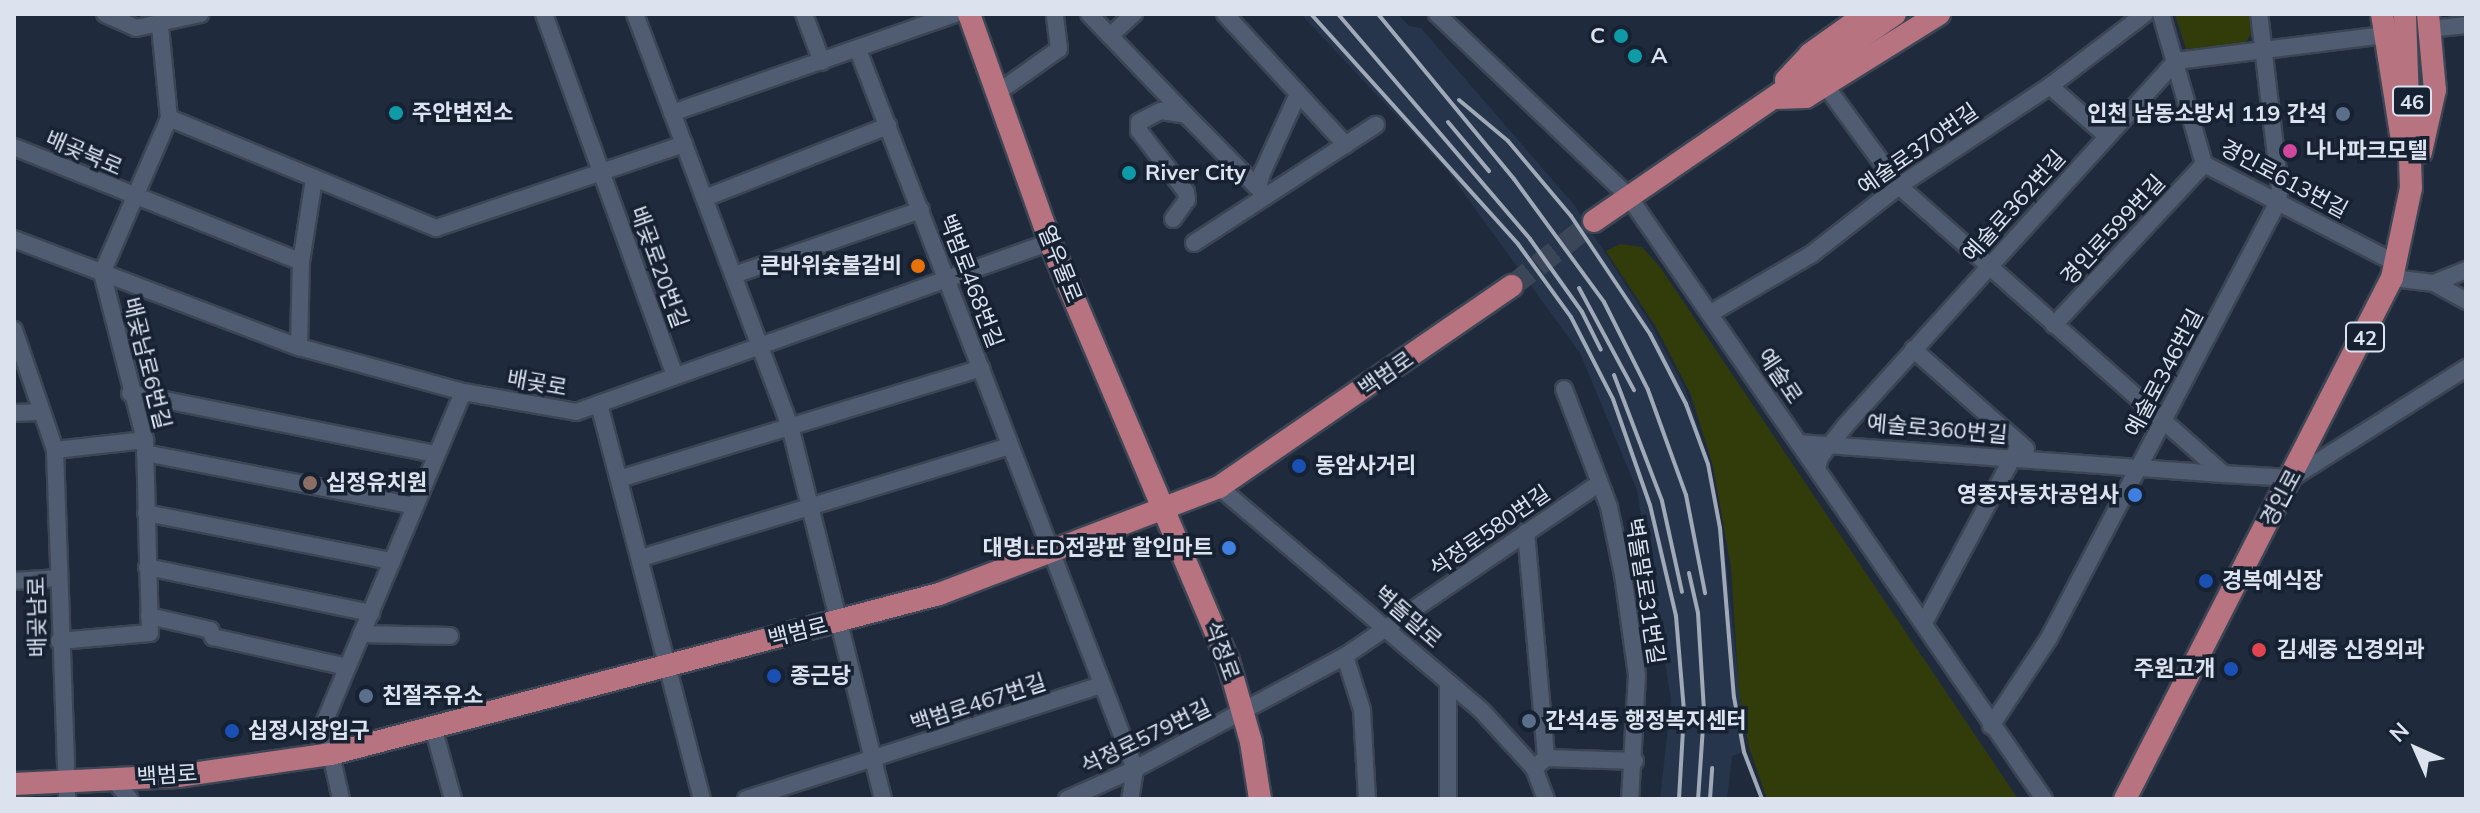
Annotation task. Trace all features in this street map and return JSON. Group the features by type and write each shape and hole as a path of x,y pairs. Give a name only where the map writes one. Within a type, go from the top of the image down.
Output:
{"main road":[{"name":"열우물로","path":"969,14 1050,242 1161,510"},
{"path":"1775,98 1792,69 1866,14"},
{"path":"1594,221 1895,14"},
{"path":"1775,98 1806,97 1939,14"},
{"name":"경인로","path":"2405,14 2411,188"},
{"name":"경인로","path":"2125,799 2292,478 2394,270 2435,90 2429,22"},
{"name":"경인로","path":"2383,25 2411,188"},
{"name":"백범로","path":"14,784 67,791 113,779 178,776 331,754 841,621 1051,554 1219,487 1512,286"},
{"name":"석정로","path":"1161,510 1228,661 1243,713 1260,799"}],"street":[{"path":"105,14 136,28 160,26 200,14"},
{"name":"배곶로20번길","path":"544,14 675,376"},
{"path":"635,14 791,430 841,621 871,762 883,799"},
{"path":"804,14 822,62"},
{"path":"672,113 955,14"},
{"path":"997,93 1059,49 1055,14"},
{"path":"1089,14 1262,192"},
{"path":"1110,36 1134,14"},
{"path":"1225,14 1346,145"},
{"name":"예술로","path":"1437,14 1629,197 2044,799"},
{"name":"예술로370번길","path":"1711,313 1812,254 1899,186 2050,86 2145,14"},
{"name":"경인로613번길","path":"2161,14 2204,164 2277,201 2394,270"},
{"path":"2259,14 2277,201"},
{"path":"2429,22 2466,25"},
{"path":"2176,61 2263,51 2383,25"},
{"path":"102,273 138,199 169,118 160,26"},
{"name":"백범로468번길","path":"858,50 1010,446 1043,520 1051,554"},
{"name":"예술로362번길","path":"1817,469 1820,457 1913,349 2176,61"},
{"path":"1825,85 1899,186 1987,268 2223,474 2292,478 2466,368"},
{"path":"2050,86 2107,136"},
{"path":"1262,192 1298,94"},
{"path":"1173,219 1187,200 1186,192 1146,146 1139,122 1161,111 1186,115"},
{"path":"169,118 436,228 684,144"},
{"path":"1194,243 1262,192 1376,125"},
{"path":"705,198 888,126"},
{"name":"배곶북로","path":"14,147 301,262"},
{"name":"경인로599번길","path":"2054,325 2204,164"},
{"path":"299,347 301,262 314,179"},
{"name":"예술로346번길","path":"1991,726 2049,638 2277,201"},
{"name":"백범로468번길","path":"734,275 921,210"},
{"name":"배곶로","path":"14,239 299,347 463,392 576,412 1050,242"},
{"path":"2394,270 2434,283 2466,301"},
{"path":"2434,283 2466,270"},
{"name":"배곶남로6번길","path":"102,273 145,446 149,616"},
{"name":"배곶남로","path":"14,330 39,412 55,450 59,641 67,791"},
{"name":"예술로360번길","path":"1913,349 2016,451"},
{"name":"백범로468번길","path":"619,479 791,430 981,368"},
{"name":"벽돌말로31번길","path":"1564,389 1597,485 1609,507 1625,589 1637,675 1635,761 1630,799"},
{"path":"341,799 324,723 463,392"},
{"path":"130,393 436,454"},
{"path":"599,404 671,663 702,799"},
{"path":"14,413 39,412"},
{"name":"예술로360번길","path":"1799,443 2016,451 2037,459 2223,474"},
{"path":"55,450 145,446 414,506"},
{"path":"641,558 732,535 812,508 915,479 1010,446"},
{"path":"1924,623 2016,451"},
{"name":"석정로580번길","path":"1243,713 1389,628 1597,485"},
{"name":"벽돌말로","path":"1219,487 1389,628 1540,763 1546,799"},
{"path":"146,513 390,561"},
{"path":"1526,532 1540,763 1635,761"},
{"path":"1051,554 1099,686 1135,769 1130,799"},
{"path":"147,567 371,613"},
{"path":"14,581 59,578"},
{"path":"59,641 150,633 149,616 210,630 213,637 347,667"},
{"path":"361,634 450,636"},
{"path":"1345,656 1362,710 1367,799"},
{"path":"1448,682 1448,799"},
{"name":"백범로467번길","path":"746,799 871,762 1099,686"},
{"name":"석정로579번길","path":"1067,799 1135,769 1243,713"},
{"path":"433,727 453,799"},
{"path":"113,779 130,799"}],"shaded area":[{"path":"1301,14 1398,14 1409,26 1421,28 1575,206 1652,326 1685,389 1709,460 1723,534 1746,751 1732,756 1727,799 1660,799 1671,700 1637,490 1580,353 1447,170"}],"green space":[{"path":"2175,14 2249,14 2252,32 2245,44 2186,49"},
{"path":"1620,244 1642,247 1660,267 2018,799 1767,799 1749,747 1739,692 1731,567 1713,466 1691,395 1656,327 1606,251"}],"tunnel":[{"path":"1512,286 1594,221"}],"railway":[{"path":"1311,14 1518,244 1571,317 1613,399 1650,505 1676,616 1684,712 1679,799"},
{"path":"1338,14 1530,239 1582,312 1601,350"},
{"path":"1378,14 1514,179 1604,302 1648,390 1686,495 1705,593"},
{"path":"1459,100 1508,141 1571,216 1650,334 1686,404 1708,464 1720,528 1734,697 1744,752 1762,799"},
{"path":"1448,122 1489,171"},
{"path":"1579,288 1634,390"},
{"path":"1614,375 1662,501 1682,592"},
{"path":"1689,573 1698,613 1704,712 1698,799"},
{"path":"1710,799 1712,768"}],"place":[{"name":"C","path":"1621,36"},
{"name":"A","path":"1635,56"},
{"name":"주안변전소","path":"396,113"},
{"name":"인천 남동소방서 119 간석","path":"2343,114"},
{"name":"나나파크모텔","path":"2290,151"},
{"name":"River City","path":"1129,173"},
{"name":"큰바위숯불갈비","path":"918,266"},
{"name":"동암사거리","path":"1299,466"},
{"name":"십정유치원","path":"310,483"},
{"name":"영종자동차공업사","path":"2135,495"},
{"name":"대명LED전광판 할인마트","path":"1229,548"},
{"name":"경복예식장","path":"2206,581"},
{"name":"김세중 신경외과","path":"2259,650"},
{"name":"주원고개","path":"2231,669"},
{"name":"종근당","path":"774,676"},
{"name":"친절주유소","path":"366,696"},
{"name":"간석4동 행정복지센터","path":"1529,721"},
{"name":"십정시장입구","path":"232,731"}]}
